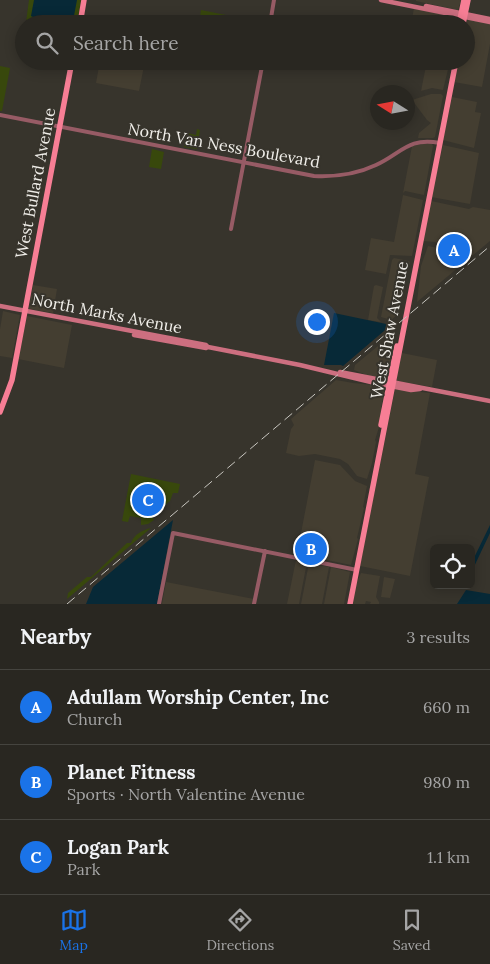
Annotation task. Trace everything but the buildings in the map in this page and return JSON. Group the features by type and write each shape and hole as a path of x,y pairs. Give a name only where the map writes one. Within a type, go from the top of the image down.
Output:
{"main road":[{"path":"82,15 84,0"},
{"path":"381,0 454,15"},
{"path":"395,0 431,7 457,15"},
{"path":"463,15 464,0"},
{"path":"464,15 468,0"},
{"path":"389,2 405,2"},
{"path":"418,7 431,7"},
{"path":"475,18 490,20"},
{"name":"West Bullard Avenue","path":"2,403 18,342 70,70"},
{"path":"448,94 452,70"},
{"name":"West Shaw Avenue","path":"427,199 430,175 439,142 452,70"},
{"name":"West Shaw Avenue","path":"349,604 366,506 448,94"},
{"name":"West Shaw Avenue","path":"355,569 365,530 378,459 384,408 408,312 422,223"},
{"name":"North Marks Avenue","path":"0,306 56,320 366,377 415,390 420,389 490,401"},
{"name":"North Marks Avenue","path":"24,312 206,345 208,347"},
{"path":"56,320 64,318"},
{"path":"74,323 85,322"},
{"name":"West Bullard Avenue","path":"2,403 9,392 18,342"},
{"name":"North Marks Avenue","path":"300,365 346,377 391,384"},
{"path":"346,377 366,377"},
{"path":"8,385 9,392"},
{"path":"0,412 2,403"},
{"path":"365,530 363,528 366,506"}],"street":[{"path":"272,15 274,0"},
{"path":"231,229 261,70"},
{"name":"North Van Ness Boulevard","path":"0,115 308,175 336,175 355,172 373,166 413,143 424,141 439,142"},
{"path":"159,604 173,533 355,569"},
{"path":"254,604 265,551"}],"shaded area":[{"path":"416,0 461,0 458,10"},
{"path":"414,8 445,15 413,15"},
{"path":"475,20 490,23 490,44 482,87 454,82 456,70 475,70"},
{"path":"98,70 143,70 139,91 96,83"},
{"path":"425,70 448,70 443,90 432,88 421,91"},
{"path":"431,94 441,94 443,96 435,137 433,138 418,138 419,133 431,123 415,104 415,99"},
{"path":"452,97 477,102 475,112 481,113 474,148 443,140"},
{"path":"432,144 433,146 424,195 405,191 403,193 412,146"},
{"path":"443,145 479,153 470,204 431,197"},
{"path":"403,195 423,200 412,256 390,255 386,274 365,270 371,238 394,242"},
{"path":"431,201 469,209 473,207 490,210 490,241 417,302 421,266 428,246 438,248 439,244 423,241"},
{"path":"394,258 409,261 410,263 397,315 391,320 381,317 392,260"},
{"path":"33,285 57,289 53,313 29,309"},
{"path":"374,286 383,287 377,318 381,322 368,320"},
{"path":"3,311 20,315 12,358 0,356 0,329"},
{"path":"27,316 72,325 64,368 18,359"},
{"path":"396,331 387,378 369,376 354,370 355,365"},
{"path":"402,353 437,360 432,387 397,381 396,376"},
{"path":"336,380 384,386 385,388 380,424 367,479 357,476 348,464 340,459 315,454 299,456 286,453 291,429 294,425 291,419"},
{"path":"395,389 430,393 415,474 429,477 410,576 360,566"},
{"path":"315,460 340,465 355,481 367,486 358,539 351,565 297,554"},
{"path":"296,560 307,562 299,604 287,604"},
{"path":"309,563 329,567 322,604 301,604"},
{"path":"331,567 350,572 344,604 324,604"},
{"path":"361,573 380,576 376,597 379,604 370,604 371,602 366,601 365,604 353,604 356,584"},
{"path":"384,577 395,579 390,598 381,597"},
{"path":"166,582 254,599 253,604 162,604"}],"green space":[{"path":"29,0 81,0 78,15 27,15"},
{"path":"201,10 226,15 200,15"},
{"path":"0,66 10,68 2,111 0,111"},
{"path":"197,129 200,130 197,149 184,147 187,133 196,135"},
{"path":"152,149 164,152 161,169 149,167"},
{"path":"131,474 180,484 178,493 173,493 170,501 152,516 154,520 148,524 141,525 141,518 130,516 128,522 122,521"},
{"path":"151,528 67,599 68,593 87,577 91,577 127,543 131,543 142,531"}],"water":[{"path":"34,0 77,0 74,15 31,15"},
{"path":"334,313 391,325 343,366 324,365"},
{"path":"173,520 157,604 86,604 93,587"},
{"path":"490,525 490,533 475,565 475,556"},
{"path":"466,590 490,594 490,604 457,604"}],"railway":[{"path":"67,604 490,246"}],"place":[{"name":"Adullam Worship Center, Inc","path":"454,250"},
{"name":"Logan Park","path":"148,500"},
{"name":"Planet Fitness","path":"311,549"}]}
